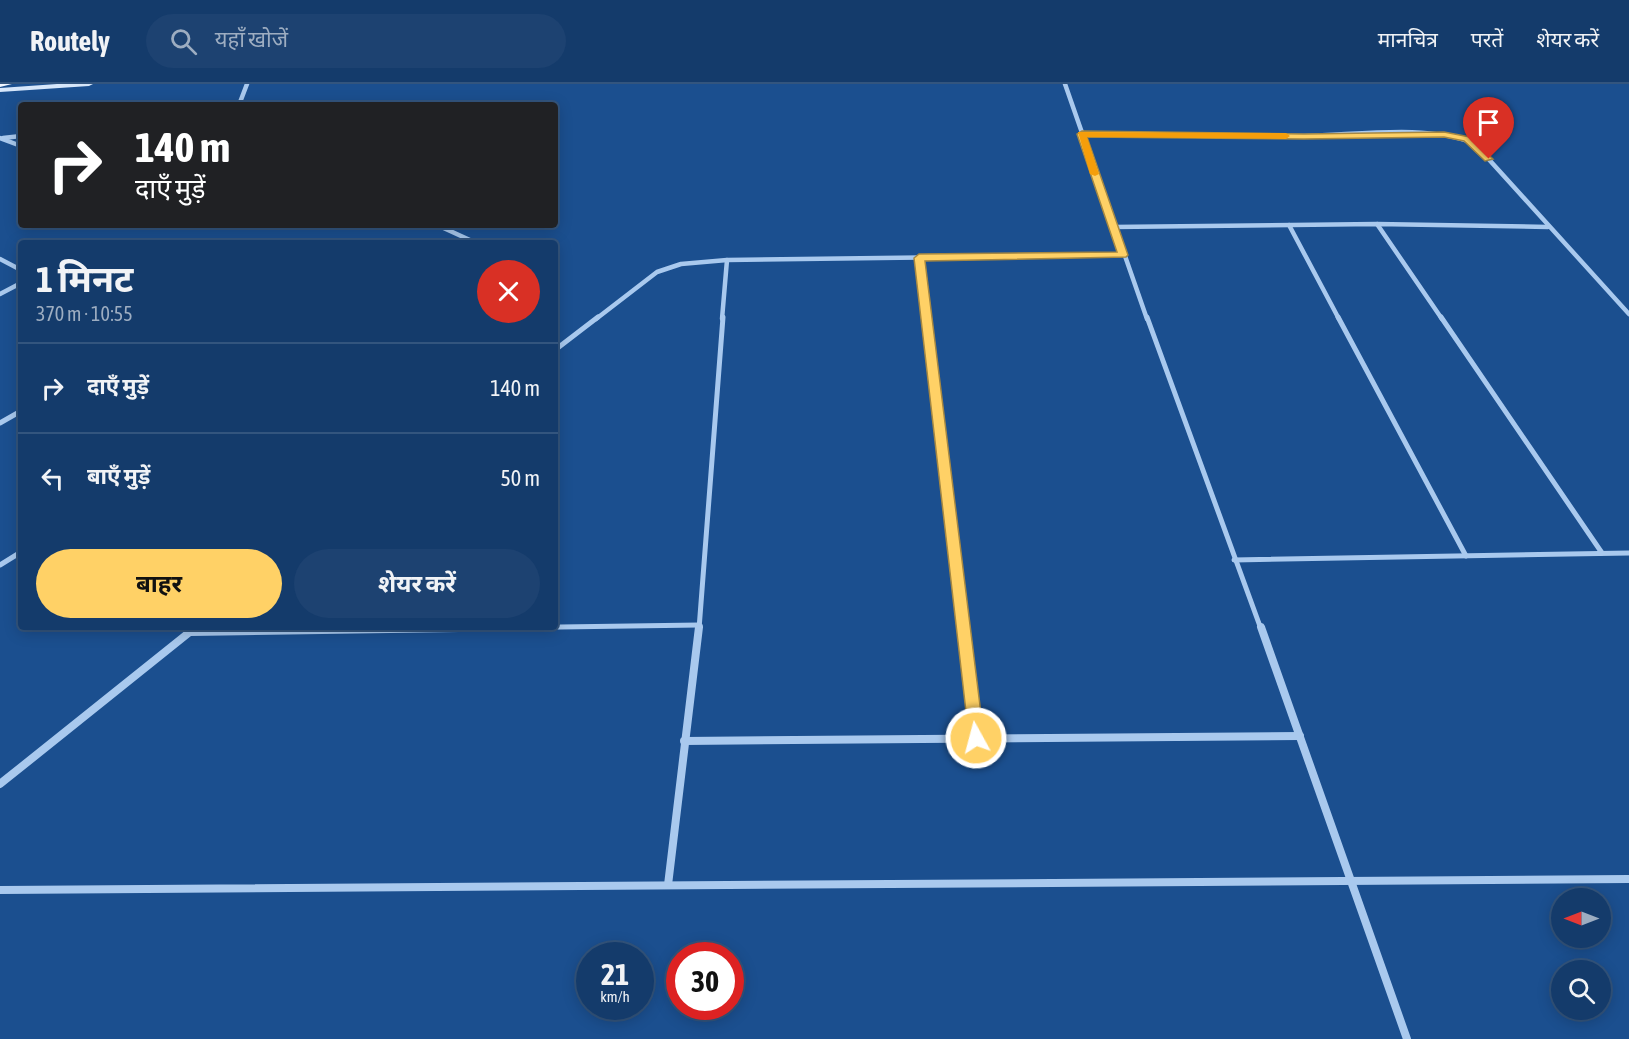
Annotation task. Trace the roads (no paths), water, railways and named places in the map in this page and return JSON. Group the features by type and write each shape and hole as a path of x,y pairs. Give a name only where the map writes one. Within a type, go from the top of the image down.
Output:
{"main road":[{"path":"0,84 7,84"}],"street":[{"path":"0,90 89,84"},
{"path":"240,102 247,84"},
{"path":"1065,84 1123,255 1354,881 1407,1039"},
{"path":"1082,134 1457,136 1474,143 1629,314"},
{"path":"1,138 18,136"},
{"path":"1,138 18,145"},
{"path":"1113,227 1289,225 1548,227"},
{"path":"1289,225 1466,556"},
{"path":"1377,225 1602,553"},
{"path":"444,228 470,240"},
{"path":"558,348 657,272 681,264 727,260 1123,255"},
{"path":"919,258 976,738"},
{"path":"0,259 18,268"},
{"path":"668,885 699,625 727,260"},
{"path":"0,294 18,285"},
{"path":"0,423 18,413"},
{"path":"1234,560 1629,553"},
{"path":"0,565 18,554"},
{"path":"558,626 699,625"},
{"path":"0,784 192,630"},
{"path":"684,741 1300,736"},
{"path":"0,890 1629,879"}]}
